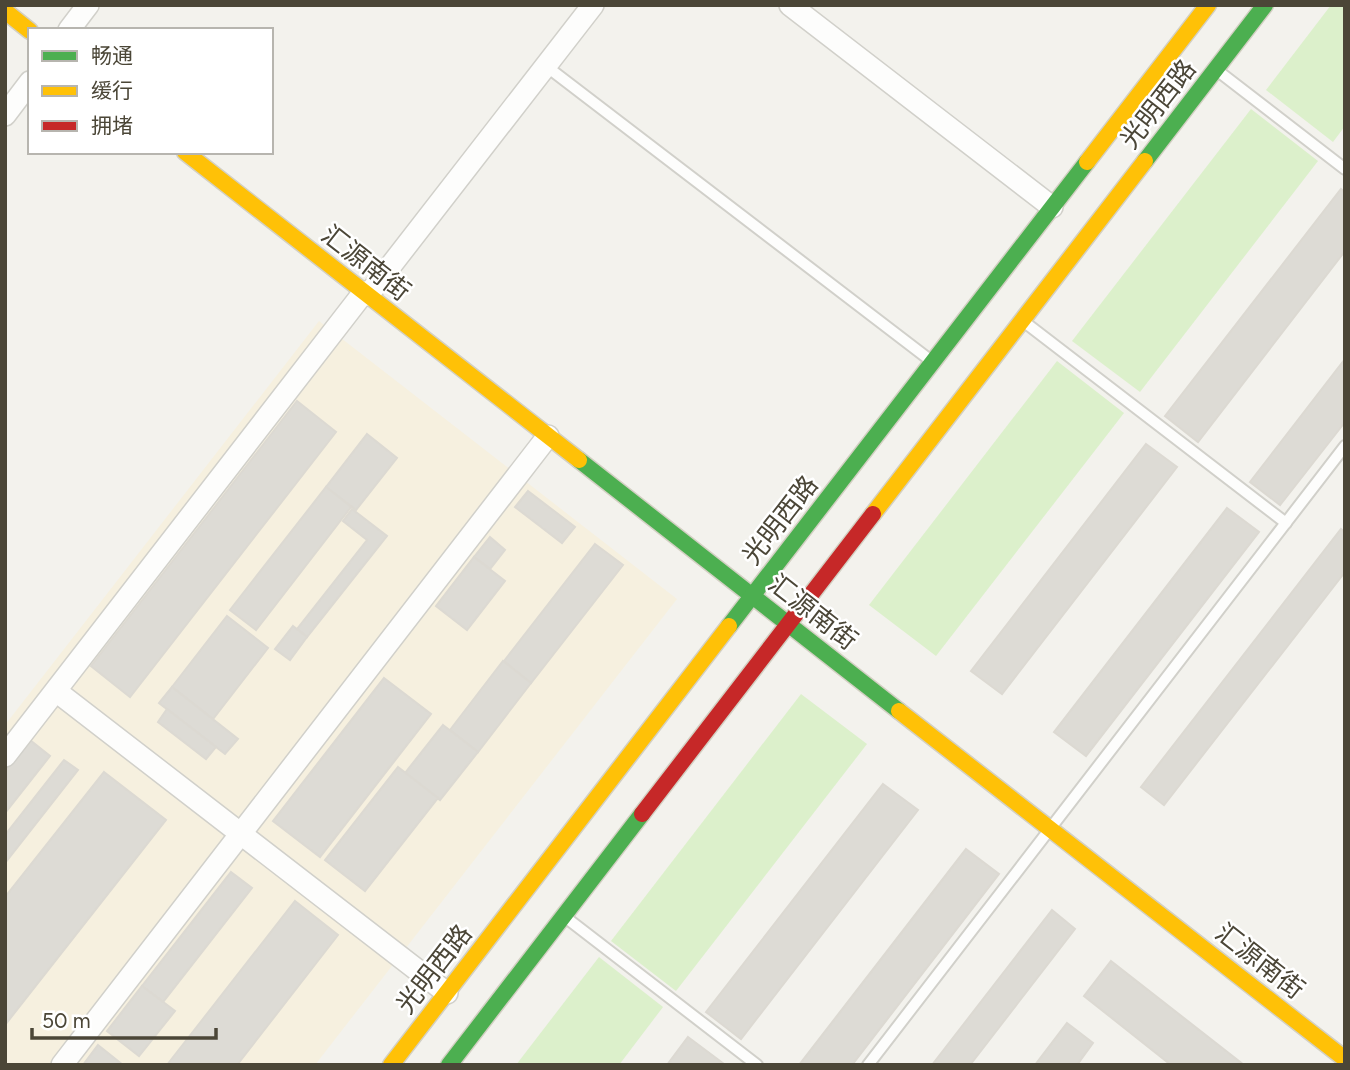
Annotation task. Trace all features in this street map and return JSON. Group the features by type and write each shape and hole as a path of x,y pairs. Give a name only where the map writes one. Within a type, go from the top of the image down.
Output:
{"main road":[{"name":"光明西路","path":"391,1065 1208,5"},
{"name":"光明西路","path":"449,1065 1265,5"},
{"path":"5,11 28,28"},
{"name":"汇源南街","path":"188,154 1345,1059"}],"street":[{"path":"71,28 88,5"},
{"path":"5,756 593,5"},
{"path":"790,5 1052,208"},
{"path":"5,115 28,85"},
{"path":"62,1065 548,436"},
{"path":"56,691 447,993"}],"lane":[{"path":"546,66 933,362"},
{"path":"1216,69 1345,169"},
{"path":"1022,320 1286,523"},
{"path":"868,1065 1345,446"},
{"path":"564,916 757,1065"}],"shaded area":[{"path":"319,321 677,599 315,1065 5,1065 5,725"}],"green space":[{"path":"1331,5 1345,5 1345,126 1333,142 1266,90"},
{"path":"1251,109 1318,161 1140,392 1072,341"},
{"path":"1057,361 1124,413 936,656 869,605"},
{"path":"801,694 867,744 676,991 611,941"},
{"path":"599,957 663,1007 619,1065 516,1065"}],"building":[{"path":"1341,189 1345,192 1345,251 1198,442 1165,416"},
{"path":"1345,359 1345,422 1280,505 1250,482"},
{"path":"297,401 336,432 130,697 91,666"},
{"path":"367,434 397,458 356,510 326,487"},
{"path":"1146,444 1177,467 1002,694 971,671"},
{"path":"326,487 351,507 256,630 230,610"},
{"path":"528,491 575,527 562,543 515,507"},
{"path":"1227,508 1259,532 1086,756 1054,732"},
{"path":"352,509 387,536 307,637 297,629 367,540 343,521"},
{"path":"1341,529 1345,532 1345,572 1164,805 1141,787"},
{"path":"490,537 505,550 490,569 474,557"},
{"path":"595,544 623,565 531,683 504,661"},
{"path":"474,557 505,581 467,630 436,606"},
{"path":"227,616 268,648 213,719 172,687"},
{"path":"293,626 307,637 290,660 275,649"},
{"path":"503,661 531,683 478,752 450,730"},
{"path":"384,678 431,714 320,857 273,821"},
{"path":"172,687 238,739 225,754 159,703"},
{"path":"167,709 216,747 206,759 158,722"},
{"path":"443,725 478,752 440,800 405,773"},
{"path":"30,740 50,756 5,813 5,771"},
{"path":"64,760 78,770 5,863 5,835"},
{"path":"398,767 438,798 365,891 325,860"},
{"path":"104,772 166,820 5,1025 5,897"},
{"path":"883,784 918,810 741,1039 706,1012"},
{"path":"966,849 999,874 852,1065 799,1065"},
{"path":"231,872 252,888 163,1002 142,986"},
{"path":"295,901 338,935 237,1065 167,1065"},
{"path":"1052,910 1075,929 970,1065 932,1065"},
{"path":"1111,961 1244,1065 1171,1065 1084,996"},
{"path":"142,986 175,1011 139,1056 107,1031"},
{"path":"1067,1023 1093,1043 1077,1065 1035,1065"},
{"path":"688,1037 724,1064 724,1065 667,1065"},
{"path":"98,1045 123,1065 83,1065"}],"traffic: fast":[{"path":"1145,161 1265,5"},
{"path":"729,626 1087,162"},
{"path":"579,460 899,711"},
{"path":"449,1065 642,814"}],"traffic: slow":[{"path":"1087,162 1208,5"},
{"path":"5,11 28,29"},
{"path":"188,154 579,460"},
{"path":"873,514 1145,161"},
{"path":"391,1065 729,626"},
{"path":"899,711 1345,1059"}],"traffic: jam":[{"path":"642,814 873,514"}]}
